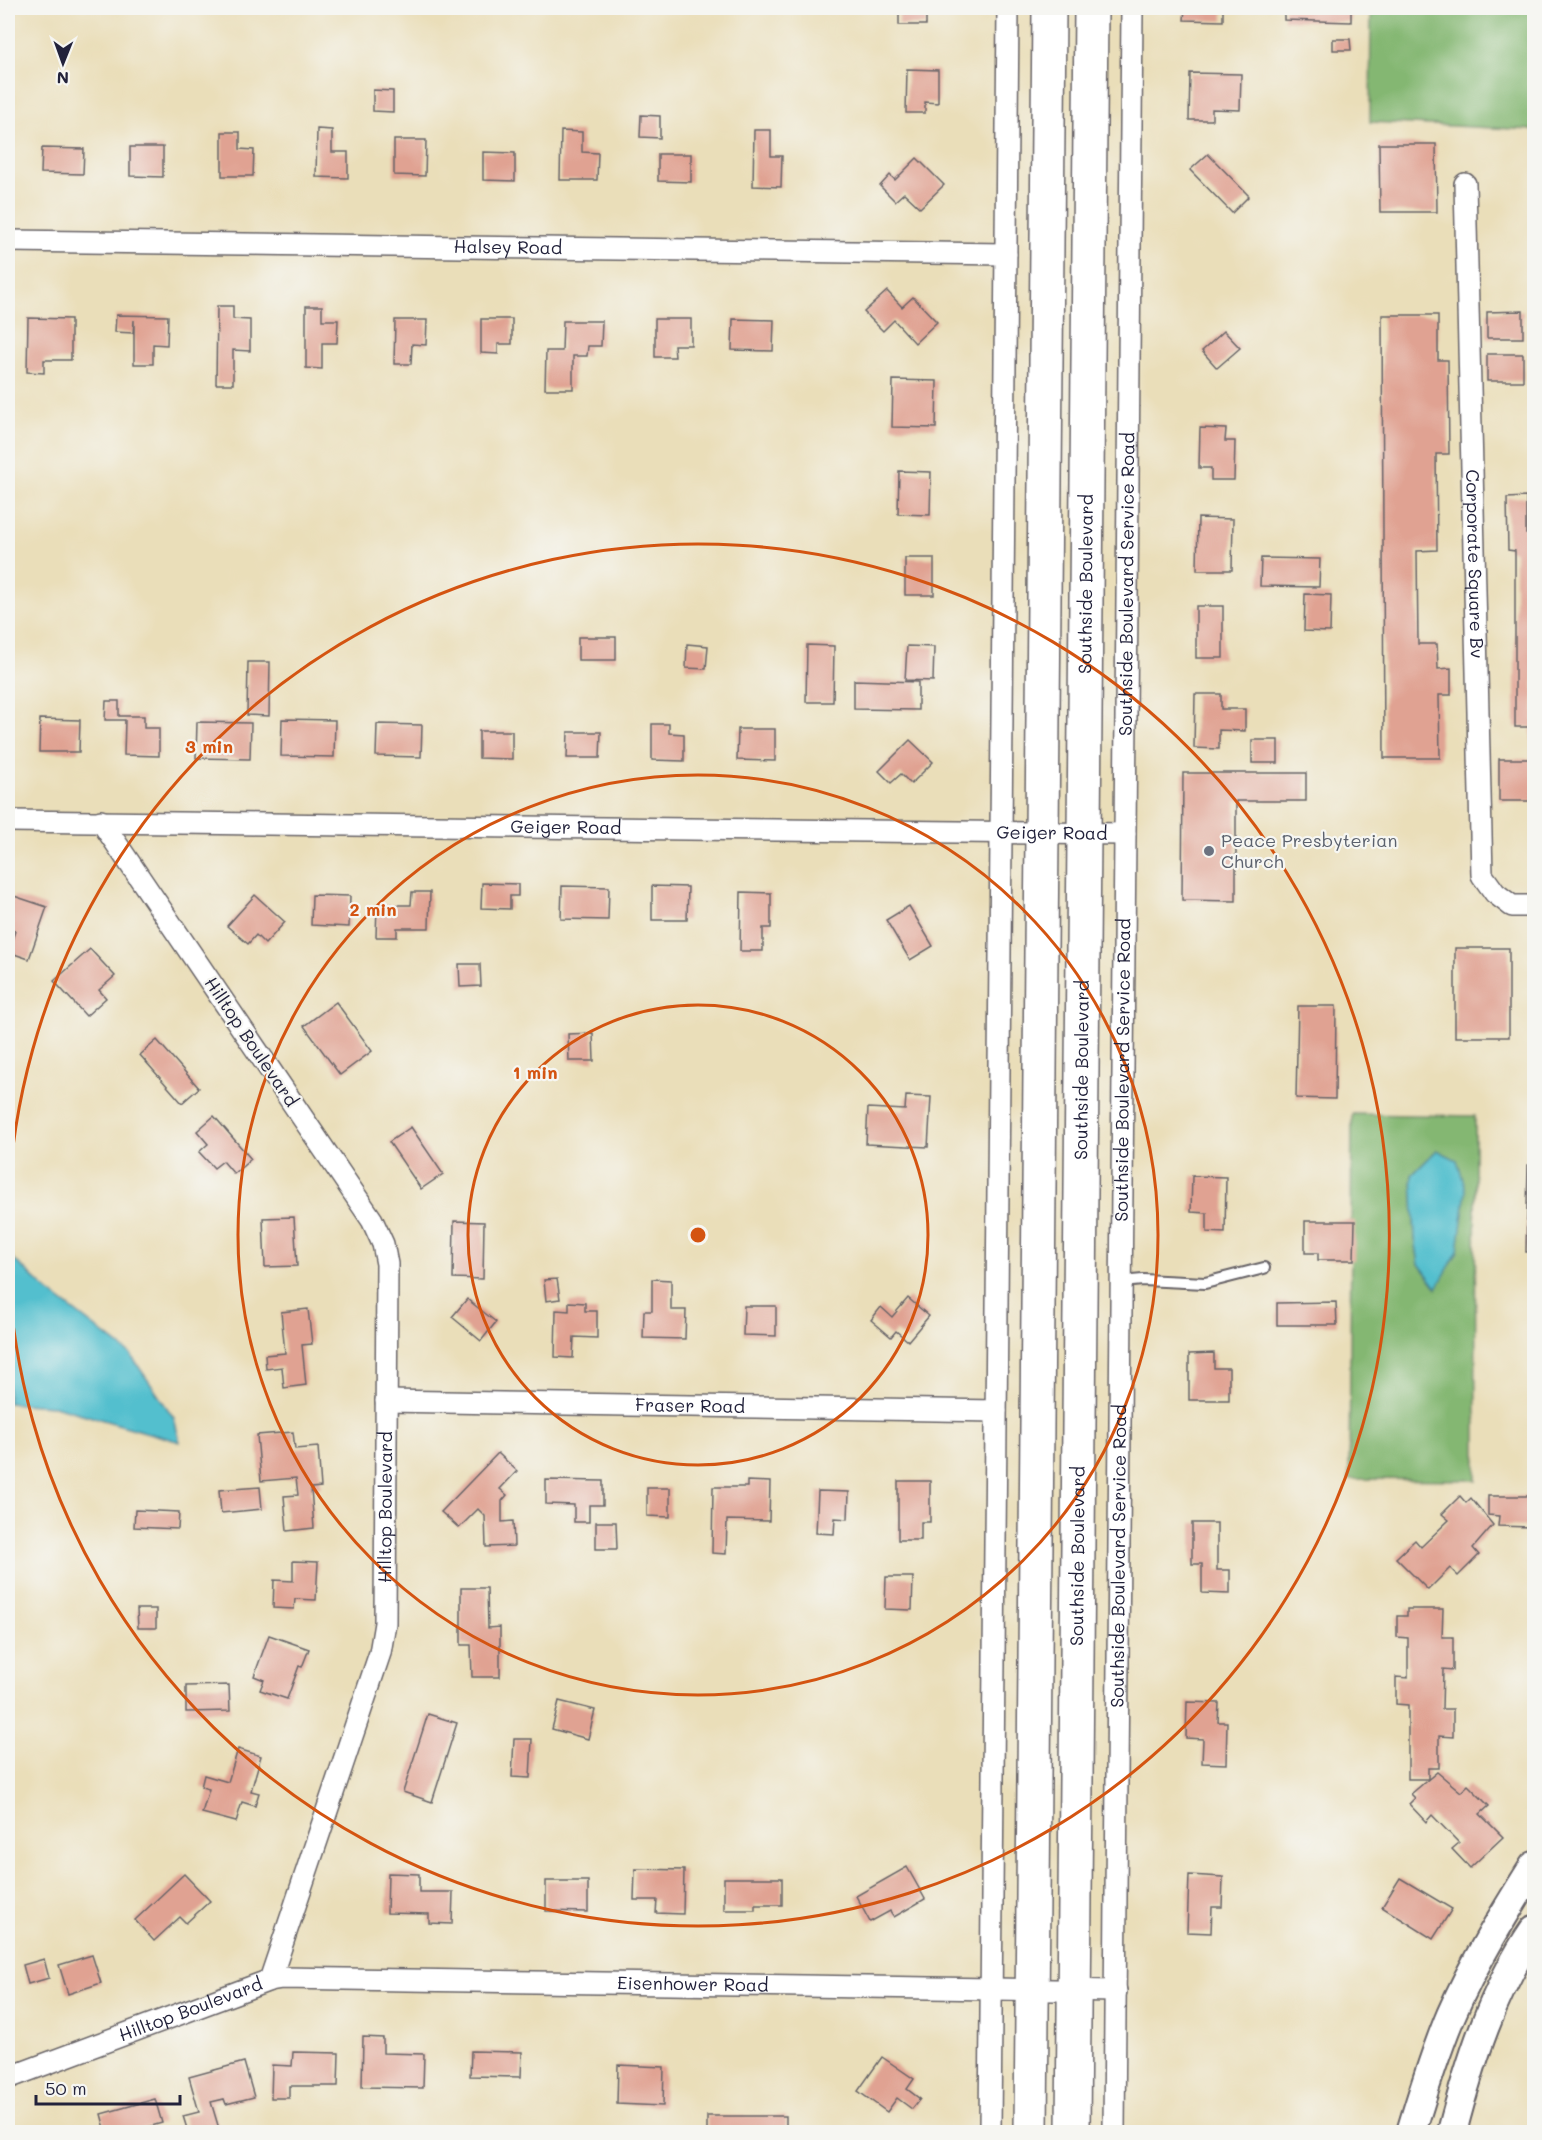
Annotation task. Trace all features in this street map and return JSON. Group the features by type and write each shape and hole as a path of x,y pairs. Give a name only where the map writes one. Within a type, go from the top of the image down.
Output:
{"highway":[{"path":"1031,2133 1049,8"},
{"name":"Southside Boulevard","path":"1073,2133 1091,8"}],"street":[{"path":"990,2133 1008,8"},
{"name":"Southside Boulevard Service Road","path":"1114,2133 1132,8"},
{"name":"Corporate Square Bv","path":"1465,184 1482,875 1495,893 1512,906 1534,906"},
{"name":"Halsey Road","path":"8,241 1006,254"},
{"name":"Geiger Road","path":"8,821 1125,834"},
{"name":"Hilltop Boulevard","path":"8,2078 270,1980 380,1653 385,1623 387,1264 383,1244 372,1220 101,821"},
{"name":"Fraser Road","path":"386,1401 996,1412"},
{"path":"1452,2133 1479,2042 1494,1965 1491,1935 1534,1866"},
{"path":"1411,2133 1428,2073 1452,2013 1494,1965 1534,1930"},
{"name":"Eisenhower Road","path":"270,1980 282,1978 1116,1991"}],"lane":[{"path":"1122,1282 1143,1280 1205,1283 1264,1268"}],"green space":[{"path":"1371,8 1534,8 1534,130 1370,122"},
{"path":"1352,1114 1475,1116 1476,1480 1349,1479","holes":["1437,1150 1437,1288 1419,1264 1415,1238 1412,1175"]}],"water":[{"path":"1437,1150 1457,1160 1466,1190 1458,1251 1437,1288 1419,1264 1415,1238 1412,1175"},
{"path":"8,1254 48,1291 130,1354 174,1418 180,1442 54,1406 8,1403"}],"building":[{"path":"899,8 939,8 939,13 926,13 926,25 899,25"},
{"path":"1185,8 1223,8 1223,21 1184,20"},
{"path":"1284,8 1351,8 1351,22 1284,20"},
{"path":"1333,39 1350,39 1351,50 1333,50"},
{"path":"907,69 938,70 938,103 925,102 925,113 906,113"},
{"path":"1190,73 1241,74 1240,110 1212,109 1212,120 1189,120"},
{"path":"373,90 393,91 393,112 373,111"},
{"path":"641,115 660,116 660,138 640,137"},
{"path":"317,129 332,130 332,152 348,152 348,178 316,177"},
{"path":"754,130 771,130 771,156 782,156 781,187 753,186"},
{"path":"561,131 582,132 582,152 598,153 597,180 560,180"},
{"path":"222,132 240,132 240,149 254,150 253,176 222,176"},
{"path":"394,140 426,140 425,176 394,175"},
{"path":"1379,144 1436,144 1437,212 1380,212"},
{"path":"130,147 163,147 163,177 130,176"},
{"path":"42,148 84,149 83,174 41,173"},
{"path":"483,152 515,153 515,181 483,180"},
{"path":"658,154 691,154 691,182 658,181"},
{"path":"1208,154 1249,196 1232,213 1190,170"},
{"path":"917,158 944,185 920,208 904,193 895,201 880,186 890,175 895,180"},
{"path":"887,291 902,307 913,297 937,322 915,343 894,320 883,331 864,312"},
{"path":"217,306 233,306 233,319 250,320 250,351 233,350 233,384 216,384"},
{"path":"306,306 322,306 322,320 338,320 337,343 322,343 322,369 306,368"},
{"path":"1523,311 1523,338 1487,338 1487,312"},
{"path":"116,315 168,316 167,345 153,344 153,364 134,364 134,320 133,333 115,332"},
{"path":"1382,315 1438,315 1438,360 1448,360 1449,454 1436,454 1437,550 1417,551 1418,644 1437,644 1438,669 1451,668 1451,695 1439,695 1440,758 1384,758"},
{"path":"28,318 71,319 71,360 44,360 44,373 27,372"},
{"path":"481,319 512,319 512,344 498,344 498,354 481,353"},
{"path":"655,319 691,319 691,345 674,345 675,357 655,357"},
{"path":"733,319 774,320 773,351 732,350"},
{"path":"395,320 427,320 426,345 412,344 411,364 394,364"},
{"path":"563,321 602,321 601,346 588,346 587,356 573,356 573,389 545,389 546,351 562,351"},
{"path":"1224,331 1240,348 1217,368 1202,351"},
{"path":"1487,354 1523,354 1523,381 1487,381"},
{"path":"893,380 937,381 936,428 892,427"},
{"path":"1200,428 1226,429 1225,441 1235,441 1234,480 1211,480 1211,468 1199,468"},
{"path":"899,471 931,472 930,515 898,514"},
{"path":"1526,497 1526,534 1534,534 1534,801 1499,801 1499,759 1531,759 1531,727 1515,727 1515,551 1508,550 1507,498"},
{"path":"1198,518 1233,519 1232,570 1197,570"},
{"path":"905,558 934,558 934,595 905,595"},
{"path":"1261,558 1320,559 1319,587 1260,586"},
{"path":"1305,594 1331,595 1330,632 1304,631"},
{"path":"1196,606 1223,606 1223,658 1196,658"},
{"path":"578,637 616,637 616,660 578,660"},
{"path":"687,644 708,646 706,669 686,668"},
{"path":"807,645 834,646 833,702 806,702"},
{"path":"907,646 934,647 933,681 905,680"},
{"path":"248,662 270,662 269,716 247,715"},
{"path":"854,680 918,682 918,710 854,709"},
{"path":"1195,694 1221,694 1221,709 1245,709 1245,731 1219,730 1219,749 1194,748"},
{"path":"106,701 119,701 119,716 144,716 144,728 159,728 159,756 124,755 125,720 105,720"},
{"path":"40,719 80,720 79,752 39,752"},
{"path":"282,719 335,720 334,757 281,756"},
{"path":"197,722 251,723 250,759 196,758"},
{"path":"377,724 422,725 421,757 376,756"},
{"path":"652,724 669,724 669,733 684,734 684,761 652,760"},
{"path":"738,729 775,729 775,761 737,760"},
{"path":"479,731 512,731 512,759 479,758"},
{"path":"568,732 601,732 600,758 567,758"},
{"path":"910,740 933,762 911,784 901,774 891,783 879,771"},
{"path":"1252,740 1278,740 1278,763 1252,763"},
{"name":"Peace Presbyterian Church","path":"1183,773 1306,773 1306,801 1236,801 1236,901 1182,900"},
{"path":"482,883 518,884 518,896 510,896 510,909 481,908"},
{"path":"562,886 609,887 608,920 561,919"},
{"path":"652,886 688,887 687,920 652,920"},
{"path":"412,892 430,892 429,928 397,928 397,937 376,937 377,905 411,905"},
{"path":"741,892 771,893 771,928 763,928 763,951 740,951"},
{"path":"255,895 285,922 265,944 256,935 248,944 227,926"},
{"path":"312,895 350,896 349,927 311,925"},
{"path":"14,896 47,907 29,959 8,952 15,931 8,929 8,908"},
{"path":"909,906 933,946 910,960 886,920"},
{"path":"1455,948 1509,948 1509,1037 1455,1037"},
{"path":"90,949 115,976 99,990 106,998 86,1016 54,981"},
{"path":"459,964 480,964 481,986 460,987"},
{"path":"336,1002 372,1051 340,1075 304,1026"},
{"path":"1298,1006 1336,1006 1335,1099 1296,1098"},
{"path":"593,1033 594,1061 569,1061 568,1034"},
{"path":"157,1040 199,1088 182,1103 140,1055"},
{"path":"906,1096 931,1097 928,1147 866,1144 868,1108 905,1110"},
{"path":"214,1116 251,1159 234,1174 223,1161 214,1168 199,1152 208,1144 197,1131"},
{"path":"411,1127 443,1174 421,1189 389,1142"},
{"path":"1528,1165 1534,1165 1534,1252 1526,1252"},
{"path":"1192,1176 1226,1177 1225,1233 1207,1232 1207,1213 1191,1212"},
{"path":"294,1217 297,1266 265,1267 263,1218"},
{"path":"454,1221 484,1222 483,1279 453,1278"},
{"path":"1305,1221 1355,1221 1354,1260 1318,1260 1318,1253 1305,1253"},
{"path":"557,1279 560,1299 546,1301 544,1280"},
{"path":"652,1279 671,1280 671,1310 686,1310 685,1339 643,1338 644,1311 652,1311"},
{"path":"908,1298 929,1316 908,1341 896,1331 891,1337 871,1320 881,1307 892,1317"},
{"path":"467,1299 496,1322 481,1341 452,1317"},
{"path":"569,1302 585,1303 585,1311 597,1311 597,1338 574,1337 573,1358 555,1357 556,1310 569,1311"},
{"path":"1336,1302 1337,1325 1277,1325 1277,1303"},
{"path":"744,1306 776,1306 776,1336 743,1335"},
{"path":"308,1309 312,1344 302,1345 306,1385 284,1388 282,1367 266,1369 265,1355 285,1353 281,1312"},
{"path":"1214,1353 1214,1368 1229,1368 1229,1400 1189,1400 1189,1354"},
{"path":"293,1432 295,1449 318,1447 321,1487 311,1488 314,1528 287,1531 284,1496 298,1495 296,1478 261,1481 257,1435"},
{"path":"498,1453 517,1471 500,1489 507,1495 502,1501 502,1522 513,1521 514,1546 486,1547 485,1516 478,1509 459,1528 441,1512"},
{"path":"546,1480 603,1481 603,1505 589,1505 589,1522 574,1522 574,1505 546,1504"},
{"path":"747,1481 770,1482 769,1521 727,1520 726,1554 712,1553 713,1487 747,1487"},
{"path":"898,1481 930,1481 930,1522 921,1522 921,1540 898,1540"},
{"path":"260,1487 262,1509 221,1513 219,1490"},
{"path":"647,1488 670,1488 670,1517 647,1516"},
{"path":"818,1491 849,1492 848,1519 835,1518 834,1534 816,1533"},
{"path":"1460,1496 1466,1503 1471,1498 1493,1525 1473,1548 1479,1555 1458,1576 1450,1568 1428,1590 1396,1558 1415,1540 1421,1547 1449,1520 1442,1514"},
{"path":"1488,1496 1534,1496 1534,1541 1530,1541 1530,1527 1498,1526 1499,1516 1488,1515"},
{"path":"135,1510 179,1512 178,1529 134,1527"},
{"path":"596,1522 616,1522 617,1549 596,1549"},
{"path":"1192,1523 1217,1523 1217,1570 1230,1570 1230,1594 1202,1593 1202,1564 1192,1564"},
{"path":"293,1561 318,1562 316,1600 295,1599 294,1609 273,1608 274,1580 293,1581"},
{"path":"886,1577 913,1577 912,1610 885,1609"},
{"path":"461,1588 487,1588 488,1628 500,1627 500,1677 472,1677 471,1645 461,1645"},
{"path":"137,1609 156,1609 156,1628 138,1628"},
{"path":"1407,1609 1443,1609 1442,1637 1453,1637 1453,1670 1443,1669 1442,1709 1453,1709 1453,1737 1439,1736 1439,1768 1428,1768 1428,1779 1408,1779 1408,1705 1396,1704 1396,1677 1408,1678 1408,1638 1397,1637 1397,1616 1407,1616"},
{"path":"269,1635 309,1649 302,1667 299,1666 287,1699 260,1690 264,1680 254,1676"},
{"path":"229,1685 230,1711 186,1712 186,1686"},
{"path":"559,1701 595,1710 588,1739 552,1729"},
{"path":"1187,1702 1219,1703 1218,1722 1227,1722 1226,1764 1202,1763 1203,1739 1186,1738"},
{"path":"428,1714 457,1723 432,1802 403,1792"},
{"path":"514,1739 532,1739 530,1778 512,1777"},
{"path":"238,1749 261,1756 251,1791 259,1793 255,1806 242,1802 236,1822 202,1813 209,1789 201,1787 204,1775 228,1782"},
{"path":"1437,1772 1461,1792 1468,1785 1489,1806 1480,1814 1503,1837 1470,1868 1452,1849 1459,1843 1432,1815 1426,1822 1409,1804 1415,1798 1411,1794"},
{"path":"907,1867 925,1899 894,1917 890,1911 870,1922 856,1896"},
{"path":"635,1869 684,1870 683,1914 656,1913 657,1900 634,1900"},
{"path":"388,1873 419,1874 419,1892 453,1892 452,1924 429,1923 429,1914 387,1913"},
{"path":"184,1874 210,1901 186,1923 180,1917 154,1941 135,1920"},
{"path":"1189,1875 1223,1877 1222,1907 1212,1907 1211,1933 1187,1932"},
{"path":"724,1878 782,1878 782,1905 755,1905 755,1910 724,1910"},
{"path":"1400,1878 1452,1909 1433,1939 1382,1907"},
{"path":"546,1881 588,1881 588,1912 546,1911"},
{"path":"92,1955 101,1983 68,1994 59,1965"},
{"path":"44,1959 49,1978 28,1984 23,1965"},
{"path":"363,2037 383,2038 383,2053 424,2054 423,2088 362,2087"},
{"path":"471,2051 522,2052 521,2077 470,2076"},
{"path":"293,2052 339,2053 338,2086 289,2086 289,2098 271,2098 272,2065 292,2066"},
{"path":"882,2057 914,2079 907,2089 920,2099 912,2109 897,2098 887,2112 858,2091"},
{"path":"244,2062 254,2097 226,2104 224,2099 211,2102 220,2132 188,2132 183,2116 199,2112 189,2077"},
{"path":"618,2065 664,2067 663,2106 617,2104"},
{"path":"155,2099 162,2123 138,2132 106,2132 101,2114"},
{"path":"707,2116 786,2116 786,2132 707,2132"}],"place":[{"name":"Peace Presbyterian Church","path":"1209,851"}]}
